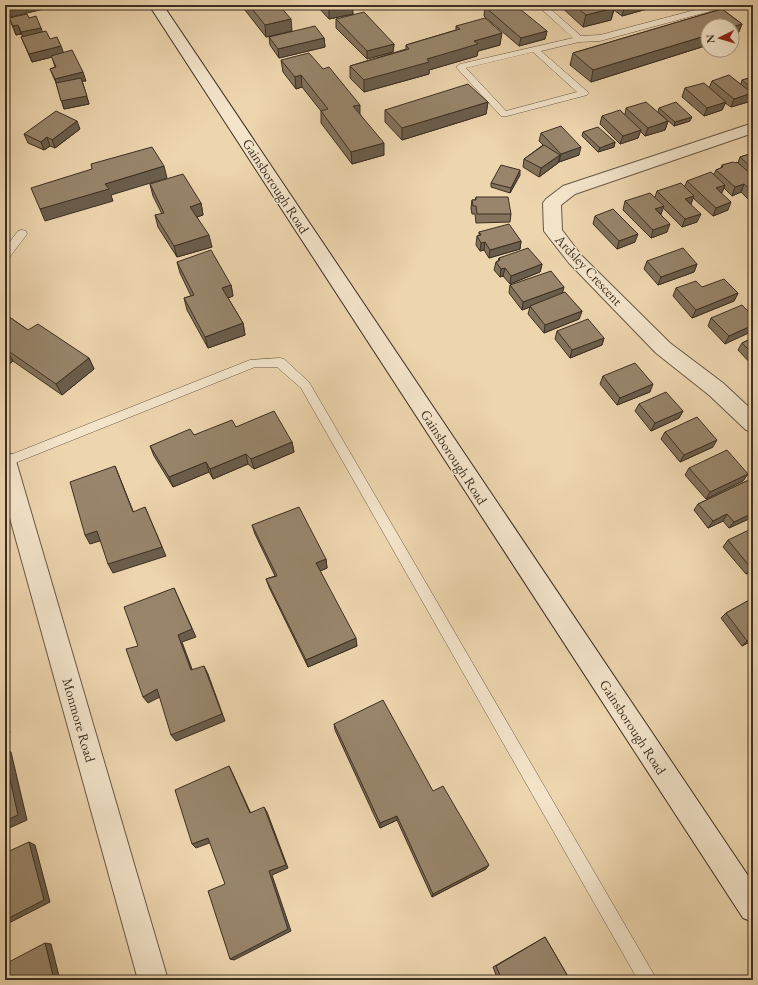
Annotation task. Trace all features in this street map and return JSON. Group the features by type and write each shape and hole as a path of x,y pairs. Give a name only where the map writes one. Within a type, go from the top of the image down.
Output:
{"main road":[{"name":"Gainsborough Road","path":"156,5 753,908"},
{"name":"Ardsley Crescent","path":"753,128 570,190 552,203 553,231 575,259 663,348 716,389 753,424"},
{"name":"Monmore Road","path":"6,462 153,980"}],"lane":[{"path":"542,5 579,39"},
{"path":"534,50 584,93 504,114 460,67 579,39 600,38 726,6"},
{"path":"5,255 22,234"},
{"path":"6,462 254,363 280,362 305,385 648,980"}],"building":[{"path":"6,5 24,5 8,9"},
{"path":"249,5 279,5 291,19 265,25"},
{"path":"327,5 339,5 329,7"},
{"path":"493,5 515,5 547,31 521,38 485,7"},
{"path":"574,5 610,5 614,8 586,15"},
{"path":"722,9 734,18 700,18 700,37 593,70 573,53"},
{"path":"364,12 394,44 367,51 336,19"},
{"path":"27,14 29,18 36,16 41,28 21,32 18,25 13,26 9,18"},
{"path":"485,18 502,33 474,41 478,44 427,59 429,62 364,80 350,66 409,49 406,45 460,29 456,26"},
{"path":"315,26 324,38 278,49 269,37"},
{"path":"46,31 50,39 57,37 61,46 29,54 21,37"},
{"path":"72,50 83,72 55,79 50,69 56,67 51,56"},
{"path":"309,53 323,69 329,67 360,105 353,106 384,143 351,152 321,111 328,109 301,75 295,77 281,60"},
{"path":"729,75 752,93 734,99 712,81"},
{"path":"753,77 753,89 742,80"},
{"path":"81,78 87,96 61,101 56,83"},
{"path":"704,83 726,102 707,108 685,88"},
{"path":"468,84 488,102 402,128 385,110"},
{"path":"646,102 668,121 648,128 626,108"},
{"path":"676,102 692,117 675,122 659,108"},
{"path":"620,110 641,130 623,136 602,116"},
{"path":"56,111 77,121 52,140 47,137 41,142 24,134"},
{"path":"561,126 581,147 561,154 541,133"},
{"path":"598,127 615,142 600,148 583,132"},
{"path":"544,145 560,155 541,168 524,159"},
{"path":"152,147 164,166 105,184 109,189 40,209 31,188 92,169 91,164"},
{"path":"753,153 753,169 740,157"},
{"path":"737,162 753,175 752,191 744,184 735,187 716,170 723,167 722,165"},
{"path":"501,165 520,170 511,188 491,183"},
{"path":"711,172 725,185 716,188 731,202 716,208 687,181"},
{"path":"183,174 201,203 190,207 209,235 174,246 155,215 164,213 150,184"},
{"path":"681,183 694,196 685,199 701,214 685,219 657,191"},
{"path":"650,193 664,206 655,209 670,224 653,230 625,201"},
{"path":"476,197 508,197 511,214 477,214 476,206 473,206 472,200 476,200"},
{"path":"613,209 638,234 619,241 595,216"},
{"path":"509,224 521,241 490,250 485,242 481,243 477,236 481,235 479,232"},
{"path":"528,248 542,264 511,276 505,268 501,269 496,262 500,260 499,258"},
{"path":"683,248 697,264 661,277 647,261"},
{"path":"211,250 231,285 222,288 243,323 205,337 184,298 194,295 177,262"},
{"path":"551,271 564,287 523,302 510,285"},
{"path":"724,279 738,293 696,310 676,288 696,281 702,287"},
{"path":"565,292 582,311 545,325 530,306"},
{"path":"742,305 753,316 753,325 729,336 711,318"},
{"path":"5,314 28,330 38,324 89,358 56,384 7,350 5,352"},
{"path":"588,319 604,338 572,350 557,331"},
{"path":"753,338 753,354 742,343"},
{"path":"635,363 653,384 620,398 603,376"},
{"path":"666,392 683,411 655,423 639,404"},
{"path":"274,411 292,442 251,459 246,454 210,469 206,462 169,477 150,446 190,429 194,435 232,420 236,427"},
{"path":"697,417 717,440 684,455 665,432"},
{"path":"727,450 748,474 710,492 689,468"},
{"path":"115,466 133,512 145,507 162,547 108,564 97,531 85,535 70,482"},
{"path":"753,478 753,513 734,522 727,514 713,521 698,504"},
{"path":"299,507 326,559 316,563 356,638 306,660 266,579 277,576 252,525"},
{"path":"753,528 753,567 751,568 728,540"},
{"path":"174,588 192,629 178,635 191,670 204,666 222,714 171,735 157,689 143,697 126,649 138,646 124,607"},
{"path":"753,598 753,638 747,641 726,613"},
{"path":"383,700 433,791 443,786 489,865 433,894 397,816 380,823 334,724"},
{"path":"5,757 18,815 5,821"},
{"path":"229,766 250,813 264,807 286,865 269,871 288,929 230,959 208,891 225,884 208,838 192,844 175,790"},
{"path":"29,842 44,900 5,920 5,853"},
{"path":"545,937 570,980 502,980 496,966"},
{"path":"45,943 54,980 5,980 5,964"}]}
